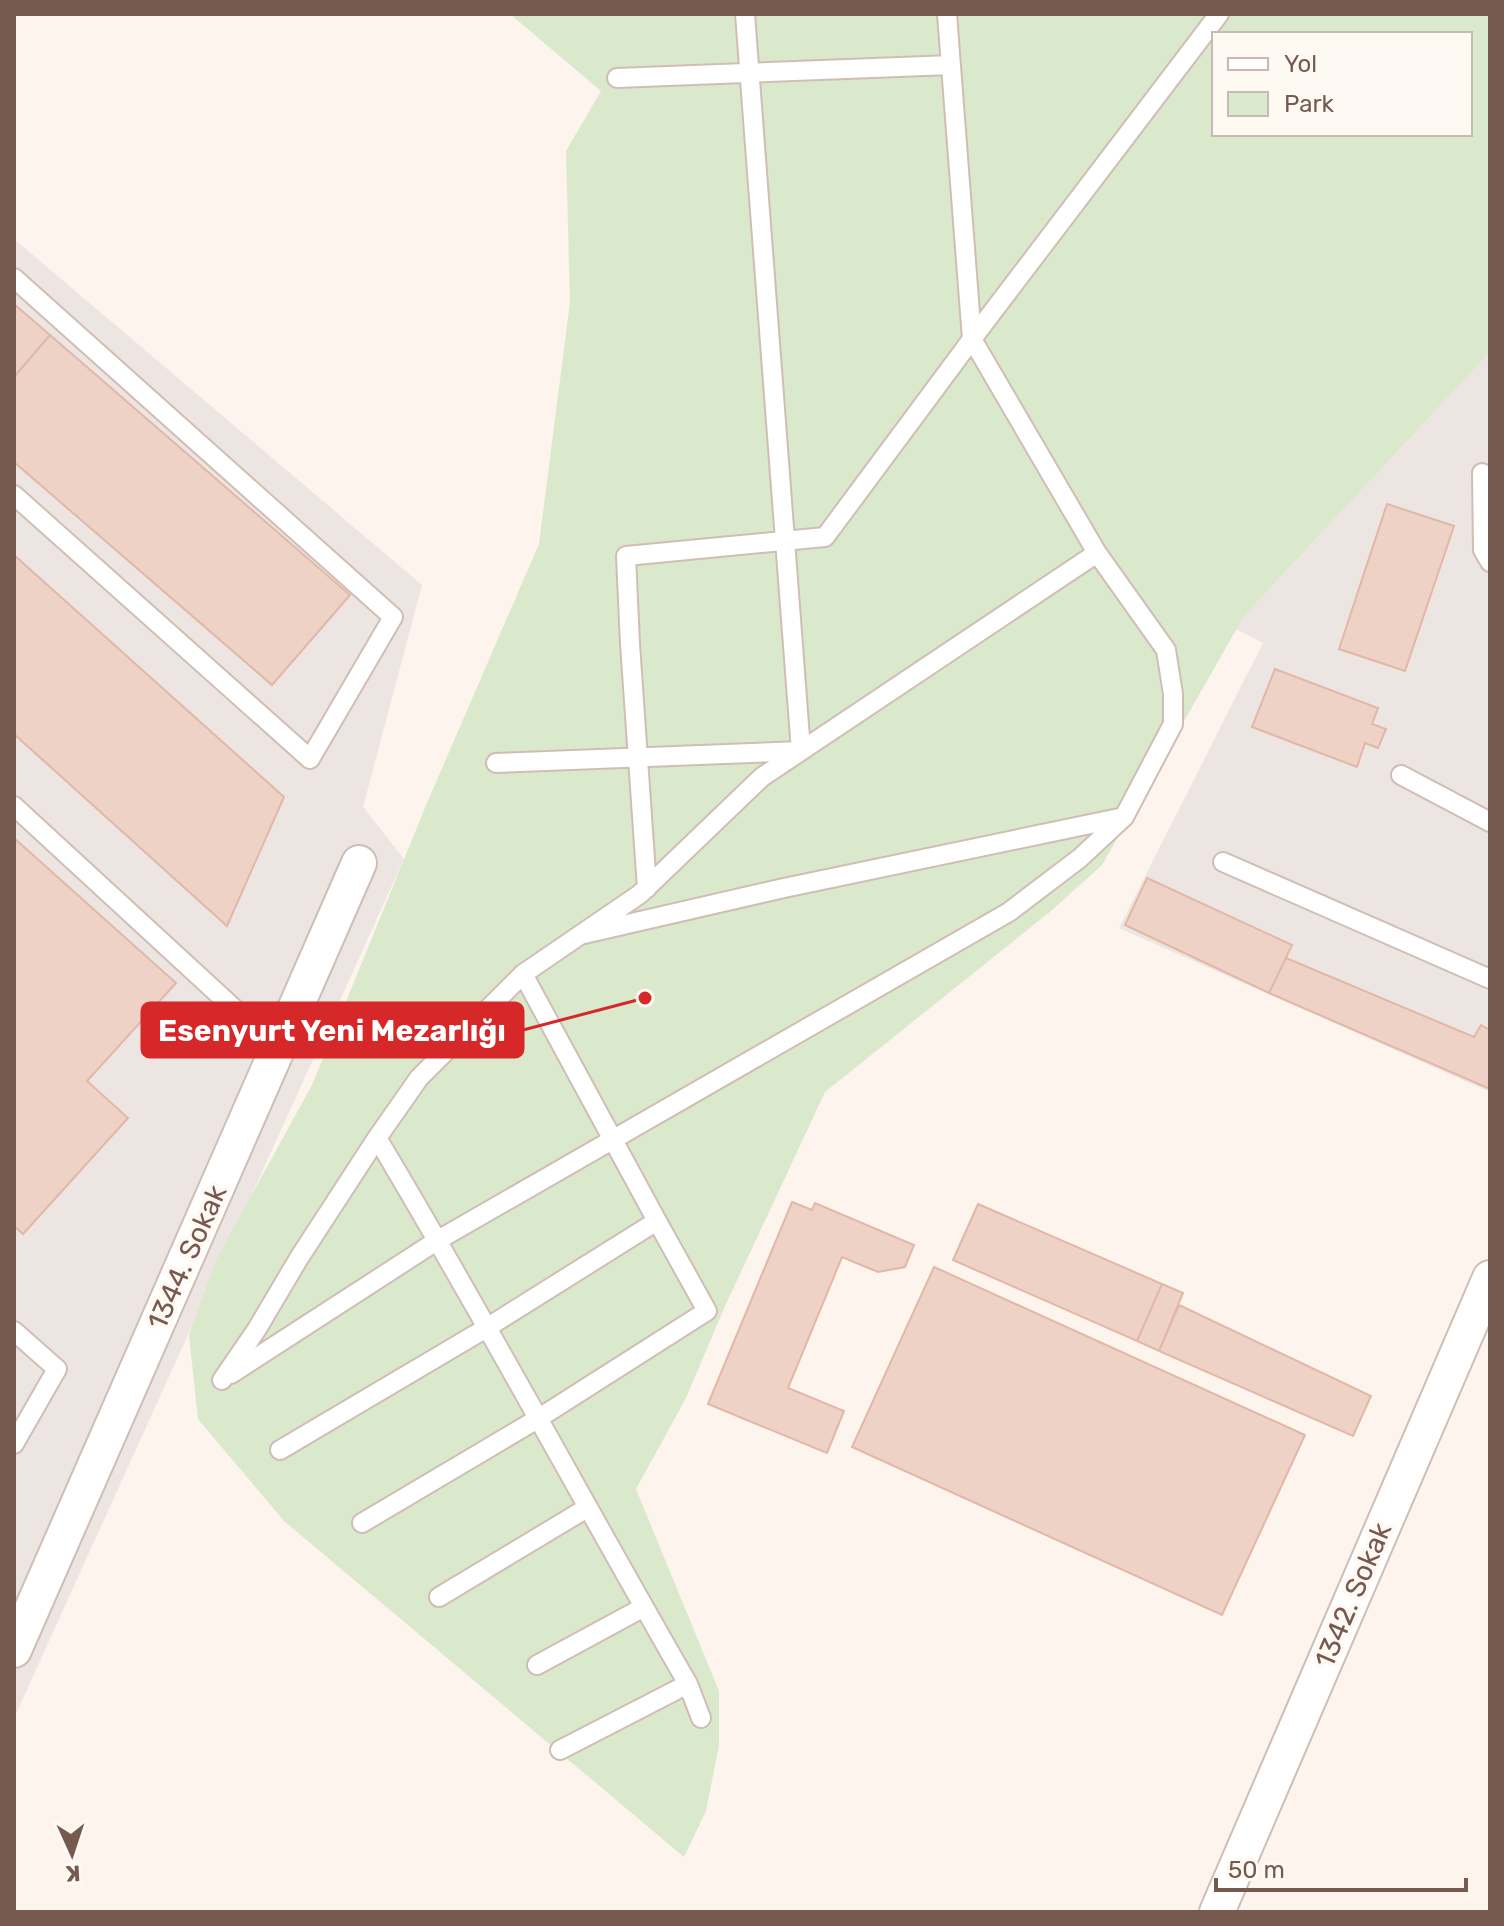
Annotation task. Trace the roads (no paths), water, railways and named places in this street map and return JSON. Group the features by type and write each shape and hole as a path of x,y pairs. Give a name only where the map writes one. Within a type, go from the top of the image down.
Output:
{"street":[{"name":"1344. Sokak","path":"14,1650 359,863"},
{"name":"1342. Sokak","path":"1217,1912 1490,1278"}],"lane":[{"path":"745,14 801,751"},
{"path":"947,14 972,339 1097,553 1166,650 1173,694 1173,724 1124,817 1080,858 1009,912 438,1240 222,1380 419,1078 523,974 647,888 762,777 1097,553"},
{"path":"647,888 626,556 825,537 1219,14"},
{"path":"617,78 951,65"},
{"path":"14,278 393,617 310,759 14,495"},
{"path":"1482,473 1483,550 1490,562"},
{"path":"496,763 801,751"},
{"path":"1401,775 1490,822"},
{"path":"14,806 278,1049"},
{"path":"584,934 784,888 1124,817"},
{"path":"1223,862 1490,979"},
{"path":"362,1523 539,1418 707,1311 523,974"},
{"path":"377,1138 488,1327 688,1684 701,1718"},
{"path":"280,1450 488,1327 657,1221"},
{"path":"14,1331 57,1369 14,1444"},
{"path":"439,1597 587,1508"},
{"path":"537,1665 644,1607"},
{"path":"560,1750 688,1684"}],"place":[{"name":"Esenyurt Yeni Mezarlığı","path":"645,998"}]}
